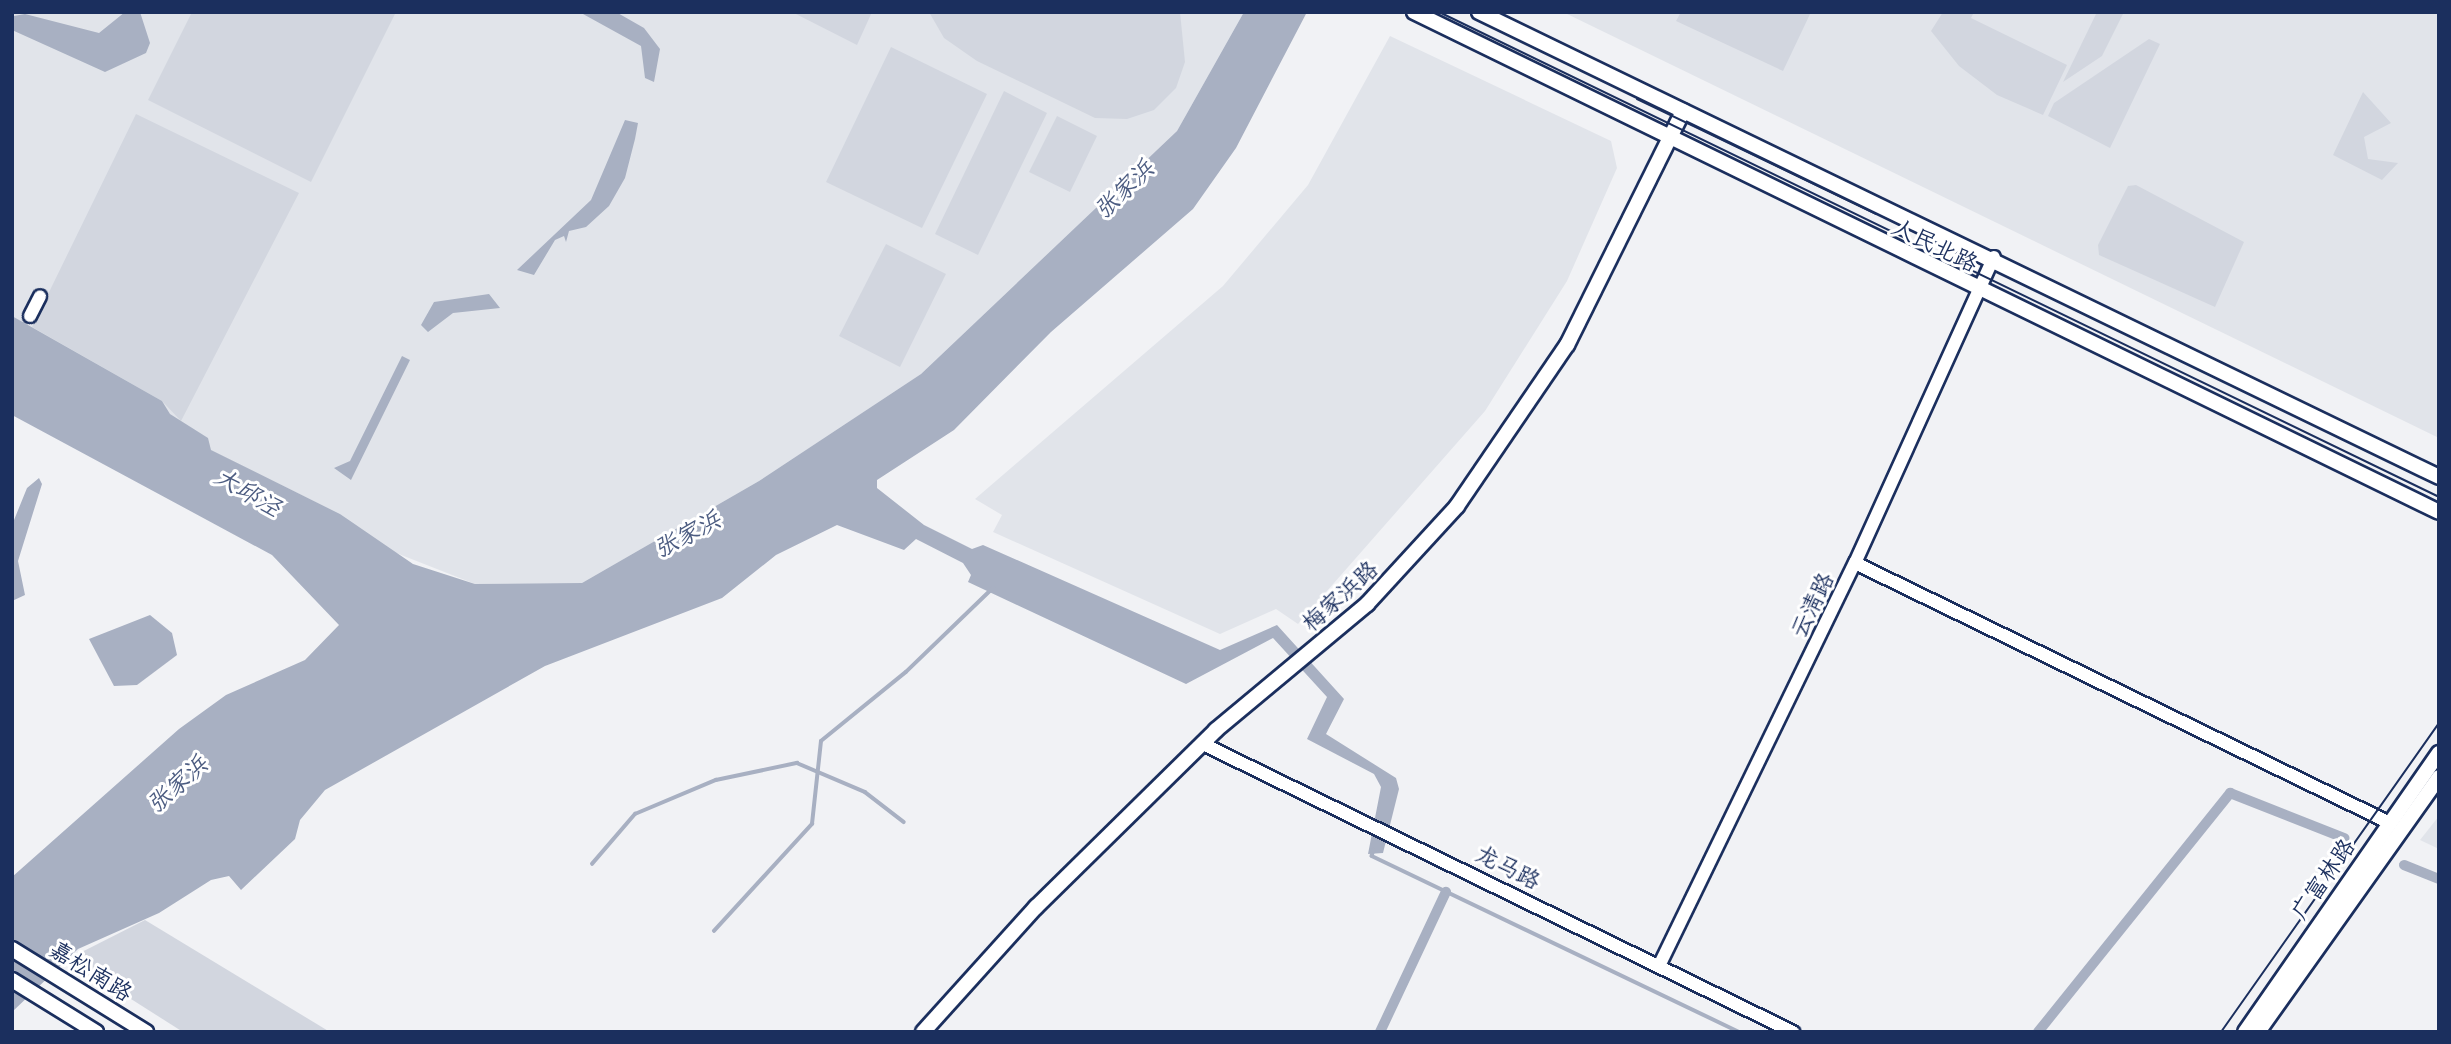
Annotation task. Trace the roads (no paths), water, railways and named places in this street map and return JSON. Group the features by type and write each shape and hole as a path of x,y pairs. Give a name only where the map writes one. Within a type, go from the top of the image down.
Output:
{"main road":[{"name":"人民北路","path":"1414,12 1979,292 2439,512"},
{"name":"人民北路","path":"1479,12 1994,257 2439,477"},
{"name":"梅家浜路","path":"923,1032 1036,907 1203,744 1310,653 1413,559 1457,506 1567,345 1683,111"},
{"name":"广富林路","path":"2245,1032 2439,753"},
{"name":"广富林路","path":"2258,1032 2439,777"},
{"name":"嘉松南路","path":"12,949 146,1032"},
{"path":"12,980 96,1032"}],"street":[{"name":"云清路","path":"1659,966 1855,564 1994,257"},
{"path":"30,316 40,296"},
{"path":"1855,564 2390,823"},
{"name":"龙马路","path":"1203,744 1394,833 1793,1032"}],"water":[{"path":"125,12 140,12 150,43 146,53 105,72 12,30 14,16 25,14 99,33"},
{"path":"616,12 644,28 660,49 654,82 645,78 641,46 583,14"},
{"path":"1244,12 1307,12 1236,148 1193,209 1051,332 954,430 877,480 877,488 924,525 972,549 983,545 1220,650 1277,625 1344,699 1326,734 1396,778 1399,789 1383,853 1368,854 1381,787 1374,774 1307,739 1327,697 1273,638 1186,684 968,582 971,575 963,563 916,539 904,550 837,525 776,555 722,598 545,666 325,790 300,820 295,839 241,890 229,876 211,880 159,913 78,949 12,1012 12,877 179,729 226,695 305,660 339,625 272,555 12,415 12,316 162,401 170,414 208,438 211,450 340,514 413,564 475,584 582,583 759,481 921,374 1177,131"},
{"path":"625,120 638,123 625,178 609,206 586,227 569,231 566,242 564,236 555,240 534,275 517,270 591,200"},
{"path":"489,294 500,308 453,313 428,332 421,325 434,302"},
{"path":"402,356 410,360 351,480 334,468 350,461"},
{"path":"39,478 42,484 18,561 25,595 12,601 12,525 27,488"},
{"path":"150,615 172,633 177,655 137,685 114,686 89,639"}],"waterway":[{"path":"714,931 812,824 821,741 906,672 993,588"},
{"path":"592,864 635,814 716,780 797,763 865,792 904,822"},
{"path":"2038,1032 2230,793 2344,838"},
{"path":"1374,850 1372,856 1740,1032"},
{"path":"2404,865 2439,879"},
{"path":"1380,1032 1446,892"}],"tram line":[{"path":"1439,12 2439,497"},
{"path":"1637,99 1876,214"},
{"path":"2221,1032 2439,723"}],"water label":[{"name":"张家浜","path":"1124,189"},
{"name":"大邱泾","path":"248,492"},
{"name":"张家浜","path":"687,534"},
{"name":"张家浜","path":"177,784"}]}
